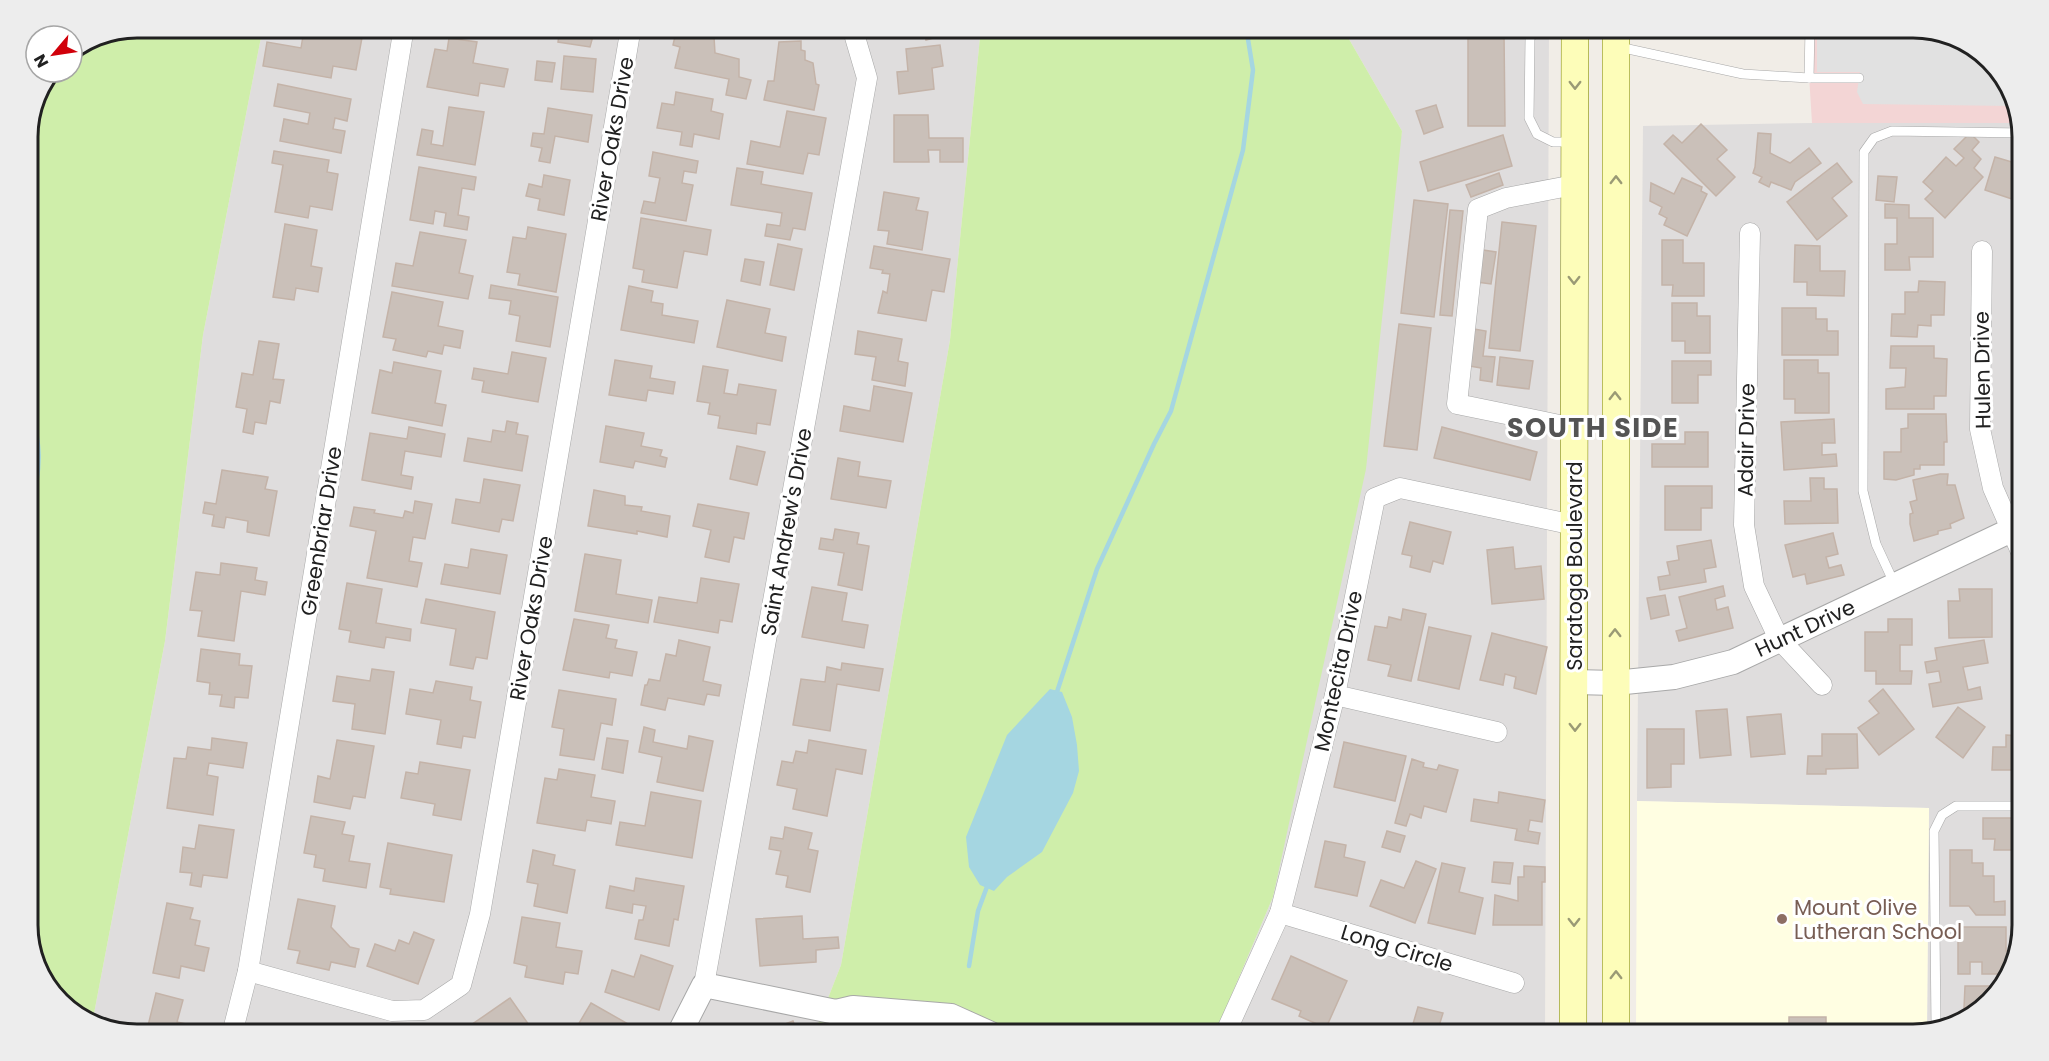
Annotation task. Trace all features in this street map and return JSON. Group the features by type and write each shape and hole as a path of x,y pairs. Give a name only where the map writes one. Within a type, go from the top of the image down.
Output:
{"main road":[{"name":"Saratoga Boulevard","path":"1574,1024 1575,38"},
{"name":"Saratoga Boulevard","path":"1616,38 1616,1024"},
{"path":"1574,185 1589,189 1597,203 1599,281 1615,349"}],"street":[{"name":"Greenbriar Drive","path":"235,1024 248,971 402,38"},
{"name":"River Oaks Drive","path":"248,971 392,1011 424,1010 461,985 480,914 630,38"},
{"name":"Saint Andrew's Drive","path":"684,1024 704,985 867,78 855,38"},
{"path":"1574,185 1506,198 1478,209 1457,404 1574,428"},
{"name":"Adair Drive","path":"1750,233 1744,525 1754,586 1779,639 1822,685"},
{"name":"Hulen Drive","path":"1982,251 1980,429 1993,488 2011,518"},
{"name":"Montecita Drive","path":"1230,1024 1280,913 1335,695 1375,498 1400,488 1574,525"},
{"name":"Hunt Drive","path":"1575,682 1615,683 1674,677 1732,662 2012,530"},
{"path":"1335,695 1497,732"},
{"name":"Long Circle","path":"1280,913 1514,983"},
{"path":"704,985 836,1012 858,1024"},
{"path":"836,1012 853,1008 951,1016 969,1024"}],"lane":[{"path":"1530,38 1529,118 1537,134 1553,142 1574,142"},
{"path":"1619,38 1743,74 1859,78"},
{"path":"1809,78 1810,38"},
{"path":"1895,585 1876,544 1863,491 1864,152 1874,138 1892,131 2011,133"},
{"path":"1936,1021 1934,831 1942,815 1956,806 2012,806"}],"shaded area":[{"path":"261,38 980,38 950,340 841,965 818,1024 136,1024 117,1022 94,1014 165,641 203,335"},
{"path":"1348,38 1549,38 1545,1024 1219,1024 1273,897 1402,131"},
{"path":"1807,38 1932,39 1957,48 1978,62 1995,81 2006,104 2010,123 1812,123"},
{"path":"1817,38 1932,39 1957,48 1978,62 1995,81 2007,106 1863,104 1857,92 1860,72 1817,72"},
{"path":"2010,123 2012,925 2006,957 1995,980 1968,1007 1945,1018 1927,1023 1929,808 1637,801 1643,126"},
{"name":"Mount Olive Lutheran School","path":"1637,801 1929,808 1927,1023 1636,1024"}],"green space":[{"path":"261,38 203,335 165,641 94,1014 71,999 54,980 43,957 38,931 38,130 39,117 52,84 84,84 84,52 117,39"},
{"path":"980,38 1348,38 1402,131 1366,469 1273,897 1219,1024 818,1024 841,965 950,340"}],"water":[{"path":"1050,689 1062,692 1072,717 1079,771 1073,793 1042,852 1007,877 994,891 980,885 969,867 966,837 1007,735"}],"building":[{"path":"303,38 362,38 356,70 333,66 331,78 263,66 267,42 301,48"},
{"path":"449,38 477,42 473,63 508,69 504,87 480,83 478,96 427,87 435,49 447,51"},
{"path":"559,38 592,38 590,47 558,42"},
{"path":"675,38 714,38 715,53 739,59 739,77 751,80 746,99 726,95 729,79 675,68 680,47 673,45"},
{"path":"1468,38 1504,38 1505,126 1468,126"},
{"path":"801,41 801,50 805,51 805,60 813,63 816,84 819,85 814,110 764,100 768,81 774,81 779,42"},
{"path":"940,45 943,66 932,68 934,89 899,94 897,72 908,71 906,49"},
{"path":"564,56 596,59 593,92 561,89"},
{"path":"537,61 555,63 552,82 535,80"},
{"path":"278,84 351,99 347,121 335,118 333,129 345,131 341,153 280,141 284,119 308,124 310,113 274,106"},
{"path":"676,92 713,99 711,111 723,114 719,139 694,134 692,147 680,145 682,132 657,128 662,103 674,105"},
{"path":"1436,105 1443,127 1424,134 1416,111"},
{"path":"449,107 484,112 475,165 417,155 422,129 433,131 431,144 443,146"},
{"path":"548,108 592,115 588,142 555,136 550,163 539,161 542,148 531,146 533,133 544,134"},
{"path":"787,111 826,118 819,155 808,153 803,174 747,164 751,141 780,147"},
{"path":"894,115 928,115 929,138 963,138 963,162 940,162 940,150 928,150 929,162 894,162"},
{"path":"1701,124 1727,150 1717,159 1735,177 1716,196 1664,144 1673,135 1682,143"},
{"path":"1758,133 1771,134 1770,153 1790,163 1809,148 1821,163 1795,182 1791,190 1771,182 1769,187 1759,182 1762,177 1753,173"},
{"path":"1970,133 1979,142 1972,150 1981,159 1974,168 1983,177 1945,218 1925,199 1933,191 1923,182 1946,157 1956,166 1964,158 1954,149"},
{"path":"1503,135 1512,166 1428,191 1420,162"},
{"path":"274,151 329,160 327,172 338,174 332,210 310,206 308,218 275,212 283,165 272,163"},
{"path":"653,152 698,161 696,173 684,171 682,183 693,185 686,221 641,213 644,201 655,203 660,178 649,176"},
{"path":"1995,157 2011,162 2011,199 1985,190"},
{"path":"1837,163 1852,182 1832,198 1847,216 1817,240 1787,202"},
{"path":"419,167 476,177 474,190 462,188 458,215 469,217 467,230 444,226 446,213 435,211 433,224 410,220"},
{"path":"737,168 763,172 761,184 812,193 805,230 793,228 790,240 765,236 767,224 780,226 782,213 731,205"},
{"path":"1499,173 1503,185 1471,197 1466,185"},
{"path":"544,175 570,180 564,215 538,210 540,199 526,196 529,184 542,187"},
{"path":"1878,176 1897,177 1894,202 1876,200"},
{"path":"1682,178 1702,187 1701,191 1707,194 1687,236 1664,225 1667,218 1659,214 1662,207 1650,201 1651,183 1674,194"},
{"path":"884,192 919,198 916,210 928,212 922,250 887,244 889,231 878,230"},
{"path":"1414,200 1448,204 1434,317 1401,313"},
{"path":"1885,204 1909,205 1909,218 1933,218 1933,257 1909,257 1910,270 1885,270 1885,244 1897,244 1897,218 1885,218"},
{"path":"1450,210 1463,211 1452,316 1440,315"},
{"path":"641,218 711,230 707,255 684,251 677,288 642,282 644,270 633,268"},
{"path":"1502,222 1536,226 1520,351 1489,348"},
{"path":"285,224 317,230 311,266 322,268 318,292 296,288 294,300 273,297"},
{"path":"528,227 566,234 556,292 518,285 520,274 507,272 513,237 526,239"},
{"path":"420,232 466,240 459,273 473,276 468,299 392,286 396,263 413,266"},
{"path":"1662,240 1683,240 1683,263 1704,263 1704,296 1672,296 1673,285 1662,285"},
{"path":"778,244 802,249 794,290 770,285"},
{"path":"1795,245 1820,246 1820,271 1845,271 1844,296 1807,295 1807,282 1794,282"},
{"path":"874,246 950,259 944,292 932,290 926,321 878,313 883,291 887,293 890,274 882,273 883,270 870,268"},
{"path":"1483,250 1496,252 1491,284 1477,282"},
{"path":"745,259 764,262 760,285 741,281"},
{"path":"1919,281 1945,282 1944,315 1931,315 1931,326 1918,325 1917,337 1891,336 1892,314 1905,314 1905,292 1918,292"},
{"path":"491,285 558,297 550,347 516,341 520,316 509,314 511,301 489,298"},
{"path":"629,286 653,291 651,302 663,304 662,315 698,321 694,343 621,330"},
{"path":"392,292 443,302 438,326 463,331 460,348 444,345 442,354 428,351 426,357 393,350 396,339 383,337"},
{"path":"727,300 770,309 765,333 786,337 782,361 717,347"},
{"path":"1672,303 1697,303 1697,316 1710,316 1710,353 1685,353 1685,341 1672,341"},
{"path":"1782,308 1816,308 1816,319 1827,319 1827,331 1838,331 1838,355 1782,355"},
{"path":"1399,324 1431,328 1417,450 1384,446"},
{"path":"1474,329 1486,331 1483,356 1495,357 1492,382 1480,380 1481,368 1469,366"},
{"path":"858,331 902,339 898,361 908,363 905,386 872,380 876,357 855,354"},
{"path":"259,341 279,344 273,379 284,380 280,403 270,401 266,424 255,422 253,434 243,432 247,409 236,407 242,373 253,375"},
{"path":"1891,346 1934,346 1934,358 1947,359 1946,396 1934,396 1934,409 1886,409 1886,389 1905,387 1906,368 1890,368"},
{"path":"512,352 546,358 538,402 482,392 484,381 472,379 474,368 508,374"},
{"path":"1500,357 1533,361 1529,389 1497,385"},
{"path":"615,360 652,366 650,378 675,382 673,394 648,390 646,401 609,395"},
{"path":"1784,360 1818,360 1818,373 1829,373 1829,413 1795,413 1795,399 1784,399"},
{"path":"1672,361 1711,361 1711,375 1698,375 1698,403 1672,403"},
{"path":"394,362 441,371 435,403 446,405 442,426 372,413 380,370 392,373"},
{"path":"703,366 728,370 724,393 737,395 739,384 776,390 770,425 757,423 756,434 718,428 720,416 708,414 710,403 697,401"},
{"path":"874,386 912,393 903,442 840,431 844,406 870,411"},
{"path":"1908,414 1946,414 1947,442 1944,442 1944,465 1920,465 1920,469 1914,469 1914,475 1896,480 1884,479 1884,452 1901,452 1901,429 1908,428"},
{"path":"1834,419 1835,443 1822,443 1822,455 1836,454 1837,466 1784,470 1781,422"},
{"path":"507,421 518,423 516,434 528,436 522,471 464,461 468,438 491,442 493,430 505,432"},
{"path":"606,426 644,433 641,446 662,450 660,456 667,458 665,467 635,461 633,468 600,462"},
{"path":"409,427 445,434 441,457 405,451 401,475 413,477 411,489 362,480 370,433 407,439"},
{"path":"1442,427 1537,452 1530,480 1434,458"},
{"path":"1685,432 1708,432 1708,467 1652,467 1652,444 1685,444"},
{"path":"737,446 765,452 757,485 730,479"},
{"path":"838,458 860,462 858,476 891,481 886,508 831,499"},
{"path":"222,470 268,477 265,489 277,491 269,536 247,532 248,521 226,517 224,528 212,526 214,515 203,513 205,502 216,504"},
{"path":"1948,474 1947,485 1955,485 1964,518 1950,524 1951,528 1938,531 1938,534 1914,541 1910,524 1910,514 1913,513 1910,502 1917,500 1913,480"},
{"path":"1810,478 1824,478 1824,489 1837,489 1838,523 1785,524 1784,501 1811,501"},
{"path":"484,479 520,485 513,521 502,519 499,532 452,523 456,499 480,503"},
{"path":"1665,486 1712,486 1712,508 1701,508 1701,530 1665,530"},
{"path":"594,490 625,496 625,505 642,507 641,511 670,516 667,537 637,531 637,534 588,526"},
{"path":"415,501 432,504 425,539 413,537 409,561 422,563 417,587 367,578 376,531 350,526 354,507 403,518 405,511 413,513"},
{"path":"698,504 749,513 744,539 734,537 729,562 705,557 711,530 693,526"},
{"path":"1410,522 1451,532 1443,564 1433,561 1430,572 1410,567 1412,556 1402,554"},
{"path":"835,529 859,533 857,544 869,546 862,590 838,585 844,553 819,549 821,538 833,540"},
{"path":"1833,533 1838,554 1826,557 1829,568 1841,565 1844,575 1807,584 1805,574 1793,577 1785,545"},
{"path":"1711,540 1716,567 1704,569 1706,582 1660,590 1658,577 1670,575 1667,562 1679,560 1677,546"},
{"path":"1513,547 1515,569 1541,566 1544,599 1492,604 1487,550"},
{"path":"471,549 507,555 500,594 441,584 445,564 468,568"},
{"path":"585,554 621,560 616,594 652,600 648,623 575,611"},
{"path":"221,563 257,568 255,580 267,582 265,595 241,591 234,641 198,636 202,611 190,610 196,572 220,575"},
{"path":"701,578 739,584 732,622 720,620 718,633 654,622 659,597 697,603"},
{"path":"347,583 382,589 376,623 411,629 410,641 386,637 384,648 349,642 351,631 339,629"},
{"path":"1723,586 1725,596 1715,599 1717,610 1728,607 1733,628 1679,641 1676,631 1687,628 1679,597"},
{"path":"812,587 847,593 842,621 868,625 864,648 802,637"},
{"path":"1959,589 1992,589 1992,637 1949,638 1948,601 1960,601"},
{"path":"1665,595 1669,615 1651,619 1647,598"},
{"path":"426,599 495,612 487,659 476,657 473,669 450,665 456,629 421,623"},
{"path":"1403,609 1426,614 1411,681 1388,676 1391,665 1368,660 1375,626 1387,628 1389,617 1401,620"},
{"path":"574,619 609,625 606,638 617,640 615,648 637,652 632,676 610,672 609,678 563,670"},
{"path":"1888,619 1912,619 1912,645 1900,645 1900,671 1912,671 1911,684 1876,684 1876,671 1865,671 1865,632 1888,632"},
{"path":"1429,627 1471,636 1459,689 1418,680"},
{"path":"1492,633 1547,647 1536,694 1514,688 1516,677 1505,674 1503,685 1480,680"},
{"path":"679,640 710,647 703,681 721,685 719,696 707,694 704,705 668,698 665,710 641,705 645,685 649,679 660,681 666,654 676,656"},
{"path":"1984,640 1988,663 1963,667 1968,690 1980,687 1982,699 1933,707 1929,684 1941,682 1939,671 1927,673 1925,662 1937,660 1935,648"},
{"path":"201,649 240,654 239,665 252,666 248,698 235,697 234,708 220,706 222,695 209,694 210,683 197,681"},
{"path":"842,663 883,669 879,691 837,684 830,731 793,725 801,679 825,682 827,667 841,670"},
{"path":"372,669 394,672 385,734 352,729 355,704 333,701 337,676 370,681"},
{"path":"436,681 472,687 470,700 481,702 475,738 463,736 461,748 437,744 441,720 406,714 410,689 433,693"},
{"path":"1883,689 1914,729 1879,755 1858,728 1879,713 1869,701"},
{"path":"559,690 616,699 612,725 601,723 594,760 560,755 564,729 552,727"},
{"path":"1958,707 1985,727 1963,758 1936,737"},
{"path":"1727,709 1731,755 1700,758 1696,711"},
{"path":"1781,714 1785,754 1751,757 1747,717"},
{"path":"644,727 655,730 653,742 687,749 689,736 713,741 703,791 657,782 662,757 639,752"},
{"path":"1647,729 1684,729 1684,764 1671,764 1671,787 1647,788"},
{"path":"1822,734 1857,734 1858,768 1826,769 1826,774 1807,774 1808,756 1822,756"},
{"path":"2006,735 2012,735 2012,770 1992,770 1993,747 2006,747"},
{"path":"212,738 247,743 243,768 209,763 207,775 218,777 213,815 167,808 174,758 186,759 188,747 211,750"},
{"path":"607,738 628,741 623,773 602,769"},
{"path":"337,740 374,746 365,798 353,796 350,809 314,802 318,776 330,779"},
{"path":"809,740 866,750 862,774 836,769 827,816 793,809 797,789 777,785 782,761 793,763 796,751 807,753"},
{"path":"1344,742 1406,756 1395,801 1334,787"},
{"path":"1412,759 1424,763 1423,767 1437,770 1439,765 1458,770 1446,812 1424,806 1421,818 1410,814 1406,826 1395,823"},
{"path":"420,762 470,770 461,820 433,815 435,804 401,798 406,772 418,774"},
{"path":"559,769 595,775 591,797 615,801 611,824 587,820 585,831 537,823 545,778 557,780"},
{"path":"651,792 701,801 692,858 616,845 620,822 645,826"},
{"path":"1499,792 1545,800 1542,822 1530,820 1528,831 1540,833 1538,844 1515,840 1517,829 1471,821 1474,799 1498,803"},
{"path":"311,816 345,822 342,834 354,836 349,861 370,864 366,888 323,881 325,869 314,867 316,855 304,853"},
{"path":"1983,818 2012,818 2012,850 1994,850 1995,839 1983,839"},
{"path":"199,825 234,830 227,878 203,875 201,887 190,885 192,873 180,872 183,847 195,849"},
{"path":"785,827 812,833 808,849 818,851 810,892 786,887 788,876 776,874 781,851 769,849 771,837 783,839"},
{"path":"1387,831 1405,836 1400,852 1382,847"},
{"path":"1325,841 1346,845 1344,857 1365,862 1357,896 1315,887"},
{"path":"388,843 452,855 444,902 390,894 391,889 380,887"},
{"path":"533,850 555,855 553,865 575,870 567,913 534,906 538,884 527,882"},
{"path":"1950,850 1972,850 1972,863 1983,863 1983,876 1994,876 1994,902 2005,901 2005,915 1976,915 1969,906 1950,906"},
{"path":"1416,861 1436,869 1415,923 1370,906 1381,880 1404,888"},
{"path":"1494,862 1513,863 1510,884 1492,882"},
{"path":"1442,863 1465,868 1459,892 1483,898 1475,934 1428,923"},
{"path":"1524,866 1545,867 1545,882 1542,882 1542,925 1493,925 1495,895 1518,901 1518,877 1524,877"},
{"path":"636,878 684,886 678,920 674,919 669,946 635,939 639,920 643,920 646,906 633,904 632,913 606,908 610,886 634,891"},
{"path":"298,899 335,906 331,927 350,947 359,949 355,967 331,962 329,970 297,963 300,951 288,949"},
{"path":"167,903 193,908 190,919 200,921 195,945 209,948 204,971 181,966 179,978 153,973"},
{"path":"802,916 803,939 838,937 839,948 816,950 816,962 760,966 756,919"},
{"path":"522,917 560,923 556,947 582,951 578,974 565,972 563,984 525,977 527,966 514,963"},
{"path":"1958,927 2006,927 2006,951 2008,951 1998,974 1982,974 1982,962 1970,962 1970,974 1958,974"},
{"path":"414,932 434,940 418,984 367,966 375,944 395,951 399,940 409,944"},
{"path":"641,955 673,966 659,1010 605,992 612,970 634,977"},
{"path":"1291,956 1347,981 1328,1024 1317,1024 1299,1016 1301,1011 1272,999"},
{"path":"1965,986 1990,986 1978,999 1964,1008"},
{"path":"156,993 183,1000 177,1022 186,1024 148,1024"},
{"path":"510,998 528,1024 472,1024"},
{"path":"591,1003 628,1024 579,1024"},
{"path":"1418,1007 1443,1013 1440,1024 1413,1024"},
{"path":"1789,1017 1826,1017 1826,1024 1789,1024"}],"waterway":[{"path":"1056,695 1097,569 1171,411 1243,150 1253,70 1248,38"},
{"path":"38,441 38,469"},
{"path":"969,966 978,911 988,884"}],"place":[{"name":"Mount Olive Lutheran School","path":"1782,919"}],"district":[{"name":"SOUTH SIDE","path":"1593,427"}]}
